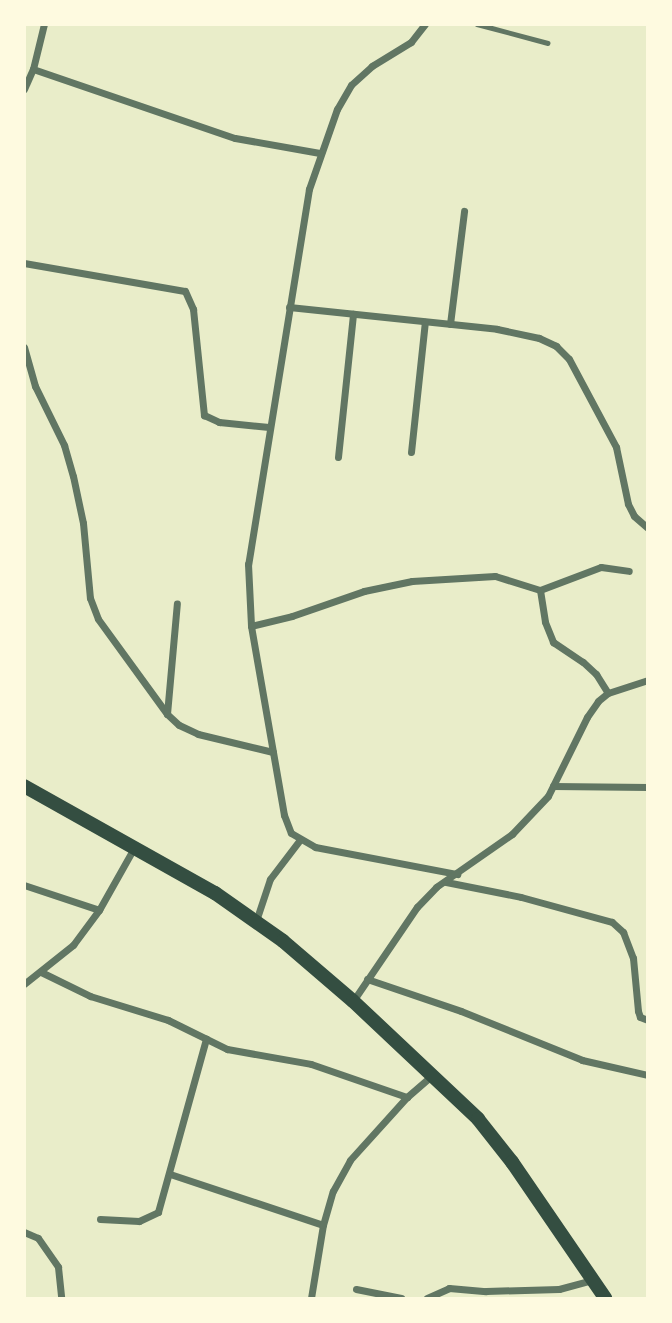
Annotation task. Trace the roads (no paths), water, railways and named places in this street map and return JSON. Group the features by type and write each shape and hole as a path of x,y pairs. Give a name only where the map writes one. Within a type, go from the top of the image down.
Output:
{"main road":[{"path":"24,786 215,893 256,922 353,1001 478,1119 512,1162 604,1298"}],"street":[{"path":"24,89 33,69 44,24"},
{"path":"425,24 411,42 372,66 351,85 337,108 320,153 309,189 248,564 251,626 284,815 290,833 299,841 315,847 457,874"},
{"path":"33,69 235,138 320,153"},
{"path":"450,324 464,211"},
{"path":"24,263 185,291 193,309 204,415 219,422 269,427"},
{"path":"289,307 450,324 538,338 556,346 569,359 616,447 628,504 634,516 648,528"},
{"path":"338,457 353,314"},
{"path":"411,452 425,322"},
{"path":"24,347 35,386 64,445 73,476 83,523 90,598 98,619 167,715 179,725 198,734 273,752"},
{"path":"251,626 292,616 364,591 412,581 495,576 540,590 601,567 629,571"},
{"path":"540,590 545,622 553,642 596,674 608,693"},
{"path":"167,715 177,603"},
{"path":"353,1001 417,907 445,882 512,834 548,796 587,717 608,693 648,680"},
{"path":"553,786 648,787"},
{"path":"256,922 270,879 278,864 299,841"},
{"path":"24,984 73,945 99,910 134,848"},
{"path":"445,882 521,897 612,922 623,932 633,958 638,1011 640,1017 648,1020"},
{"path":"24,885 99,910"},
{"path":"41,972 90,996 168,1020 227,1049 311,1064 407,1097"},
{"path":"367,979 461,1011 582,1060 648,1075"},
{"path":"100,1219 139,1221 158,1212 206,1040"},
{"path":"311,1298 323,1226 333,1191 350,1160 407,1097 433,1074"},
{"path":"170,1174 323,1226"},
{"path":"24,1232 38,1238 58,1268 61,1298"},
{"path":"431,1298 449,1288 487,1295 559,1289 592,1280"},
{"path":"356,1289 401,1298"}],"lane":[{"path":"477,24 548,43"}]}
